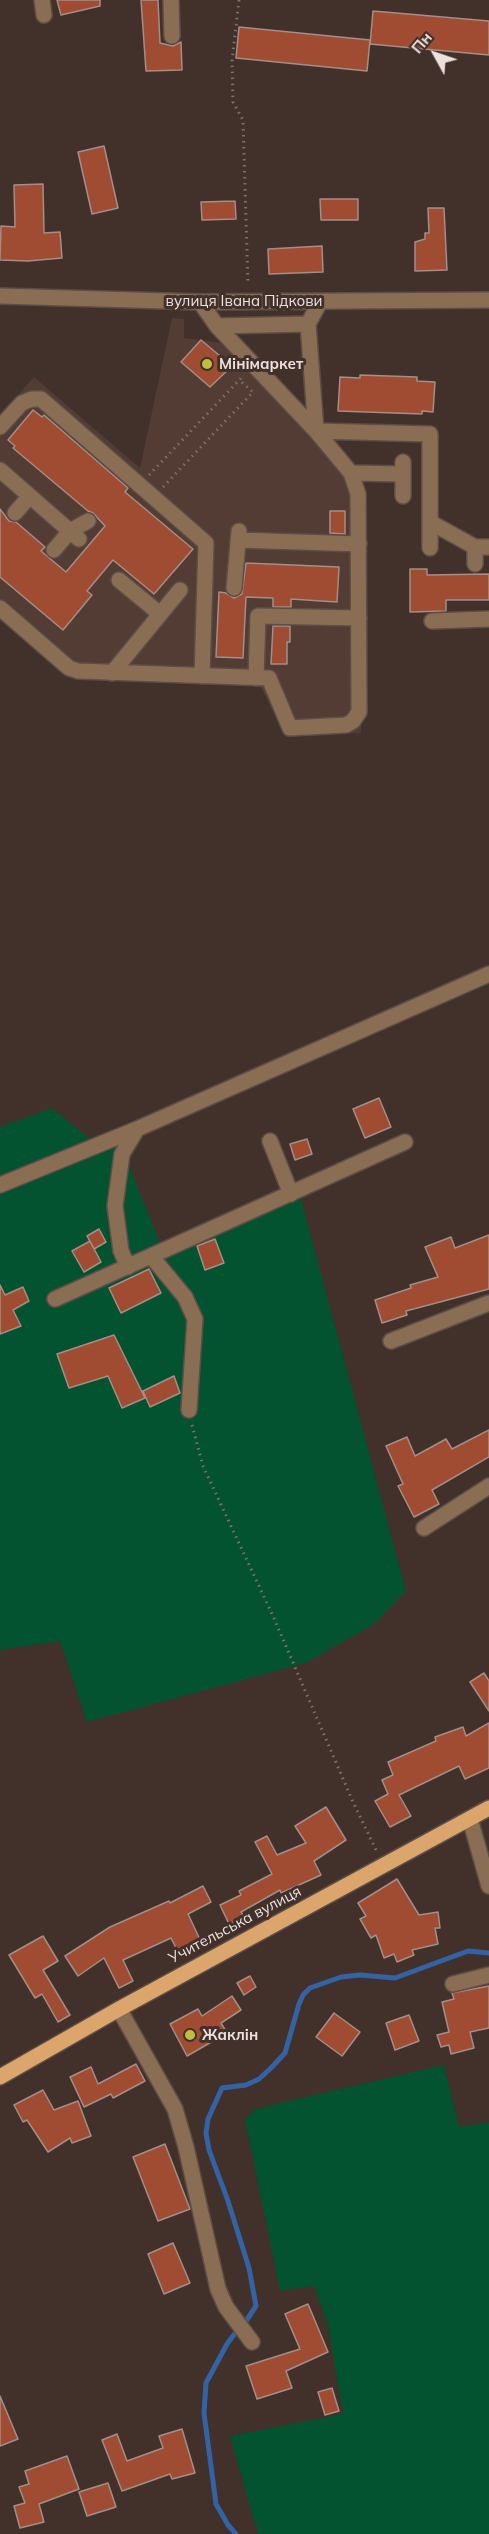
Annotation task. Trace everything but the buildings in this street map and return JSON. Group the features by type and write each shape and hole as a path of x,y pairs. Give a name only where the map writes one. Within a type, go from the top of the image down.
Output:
{"main road":[{"name":"Учительська вулиця","path":"0,2077 119,2009 489,1808"}],"street":[{"path":"171,0 172,36"},
{"name":"вулиця Івана Підкови","path":"0,296 200,302 489,300"},
{"path":"0,608 69,668 78,671 269,678 290,729 346,725 353,721 359,712 359,618 353,574 359,544 358,494 351,474 316,430 217,326 200,302"},
{"path":"316,430 308,324 320,302"},
{"path":"217,326 308,324"},
{"path":"0,427 22,403 41,399 206,543 202,676"},
{"path":"316,430 430,434 430,548"},
{"path":"351,474 403,468 403,495"},
{"path":"0,470 74,535"},
{"path":"15,513 30,496"},
{"path":"54,550 88,521"},
{"path":"430,522 482,547 475,564"},
{"path":"234,588 239,535 315,548 359,544"},
{"path":"119,580 160,614"},
{"path":"112,673 180,590"},
{"path":"256,678 258,616 359,618"},
{"path":"432,621 489,619"},
{"path":"0,1185 137,1129 489,974"},
{"path":"128,1267 122,1251 115,1206 122,1154 137,1129"},
{"path":"270,1142 291,1194"},
{"path":"55,1299 405,1142"},
{"path":"151,1256 185,1297 195,1319 189,1410"},
{"path":"391,1341 489,1303"},
{"path":"424,1528 489,1486"},
{"path":"470,1819 489,1886"},
{"path":"453,1984 489,1975"},
{"path":"119,2009 175,2109 186,2147 218,2289 226,2307 252,2342"}],"path":[{"path":"239,0 232,62 233,102 243,120 248,302"},
{"path":"140,485 253,364"},
{"path":"153,497 253,392 239,380"},
{"path":"189,1410 193,1435 203,1466 273,1616 353,1802 384,1866"}],"shaded area":[{"path":"172,318 184,319 184,338 223,343 364,497 361,733 285,736 261,687 74,676 0,611 0,415 34,377 140,468"}],"green space":[{"path":"52,1108 95,1143 116,1133 164,1253 301,1199 406,1591 374,1624 306,1663 87,1722 60,1641 0,1650 0,1127"},
{"path":"444,2065 459,2127 489,2122 489,2534 258,2534 230,2436 343,2414 328,2326 314,2286 280,2291 245,2120 255,2109"}],"waterway":[{"path":"244,2324 256,2306 249,2268 209,2150 206,2133 208,2119 222,2088 246,2085 259,2079 285,2053 299,2004 303,1995 310,1988 341,1977 360,1975 395,1978 468,1951 489,1953"},
{"path":"236,2332 206,2383 204,2413 216,2504 236,2534"}],"place":[{"name":"Мінімаркет","path":"207,364"},
{"name":"Жаклін","path":"190,2035"}]}
